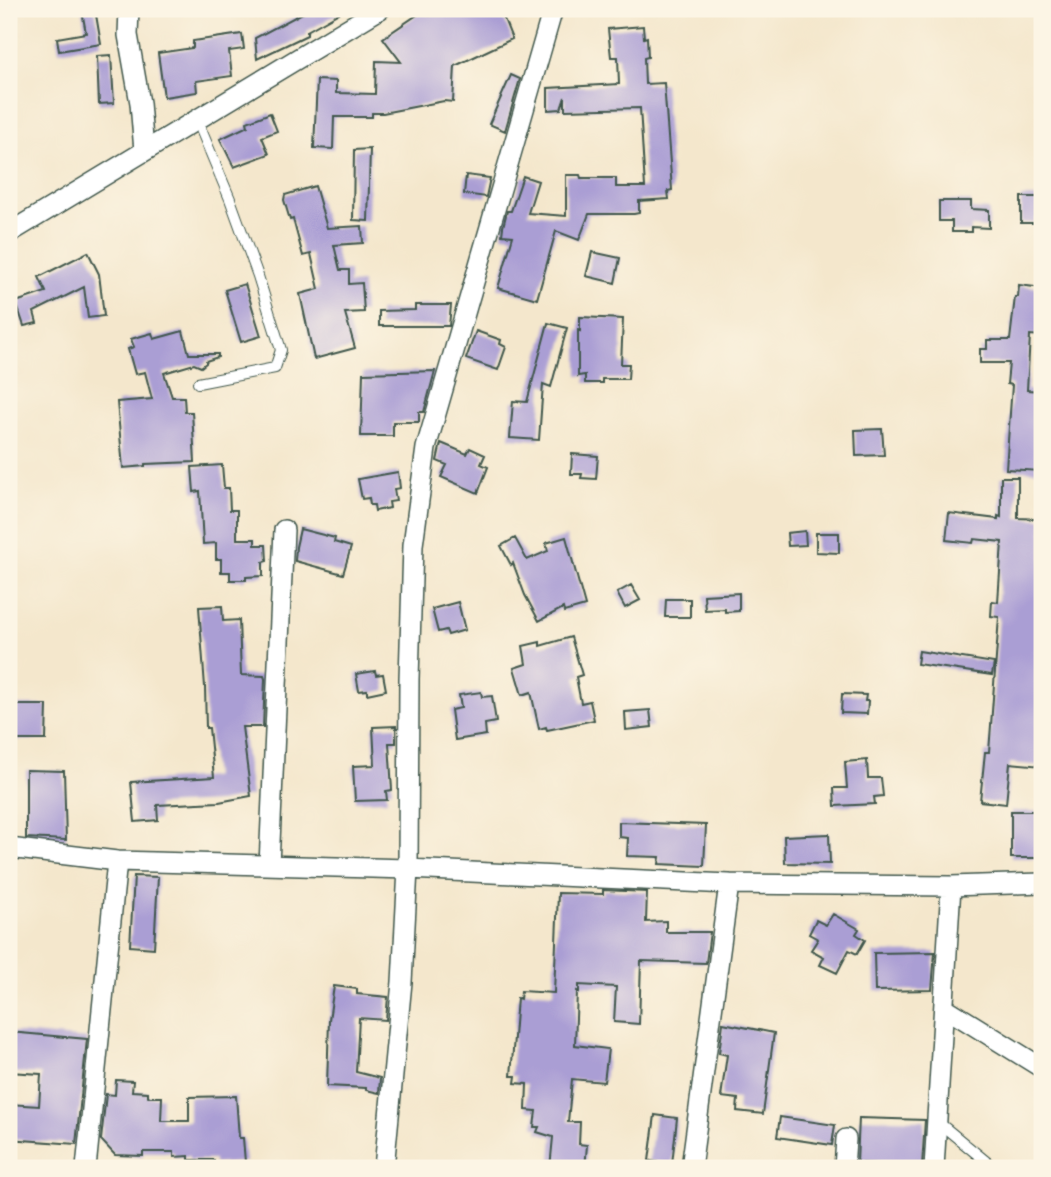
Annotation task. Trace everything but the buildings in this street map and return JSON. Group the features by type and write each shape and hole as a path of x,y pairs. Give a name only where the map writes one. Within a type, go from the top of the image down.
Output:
{"street":[{"path":"130,9 128,35 140,103 144,151"},
{"path":"9,233 380,9"},
{"path":"384,1168 402,982 408,869 413,545 426,448 553,9"},
{"path":"270,865 285,530"},
{"path":"9,848 117,861 408,869 729,884 951,886 1042,883"},
{"path":"86,1168 117,861"},
{"path":"691,1168 729,884"},
{"path":"934,1168 951,886"},
{"path":"944,1007 1042,1068"},
{"path":"844,1168 846,1139"}],"lane":[{"path":"197,120 230,199 281,350 275,368 198,383"},
{"path":"937,1122 994,1168"}]}
